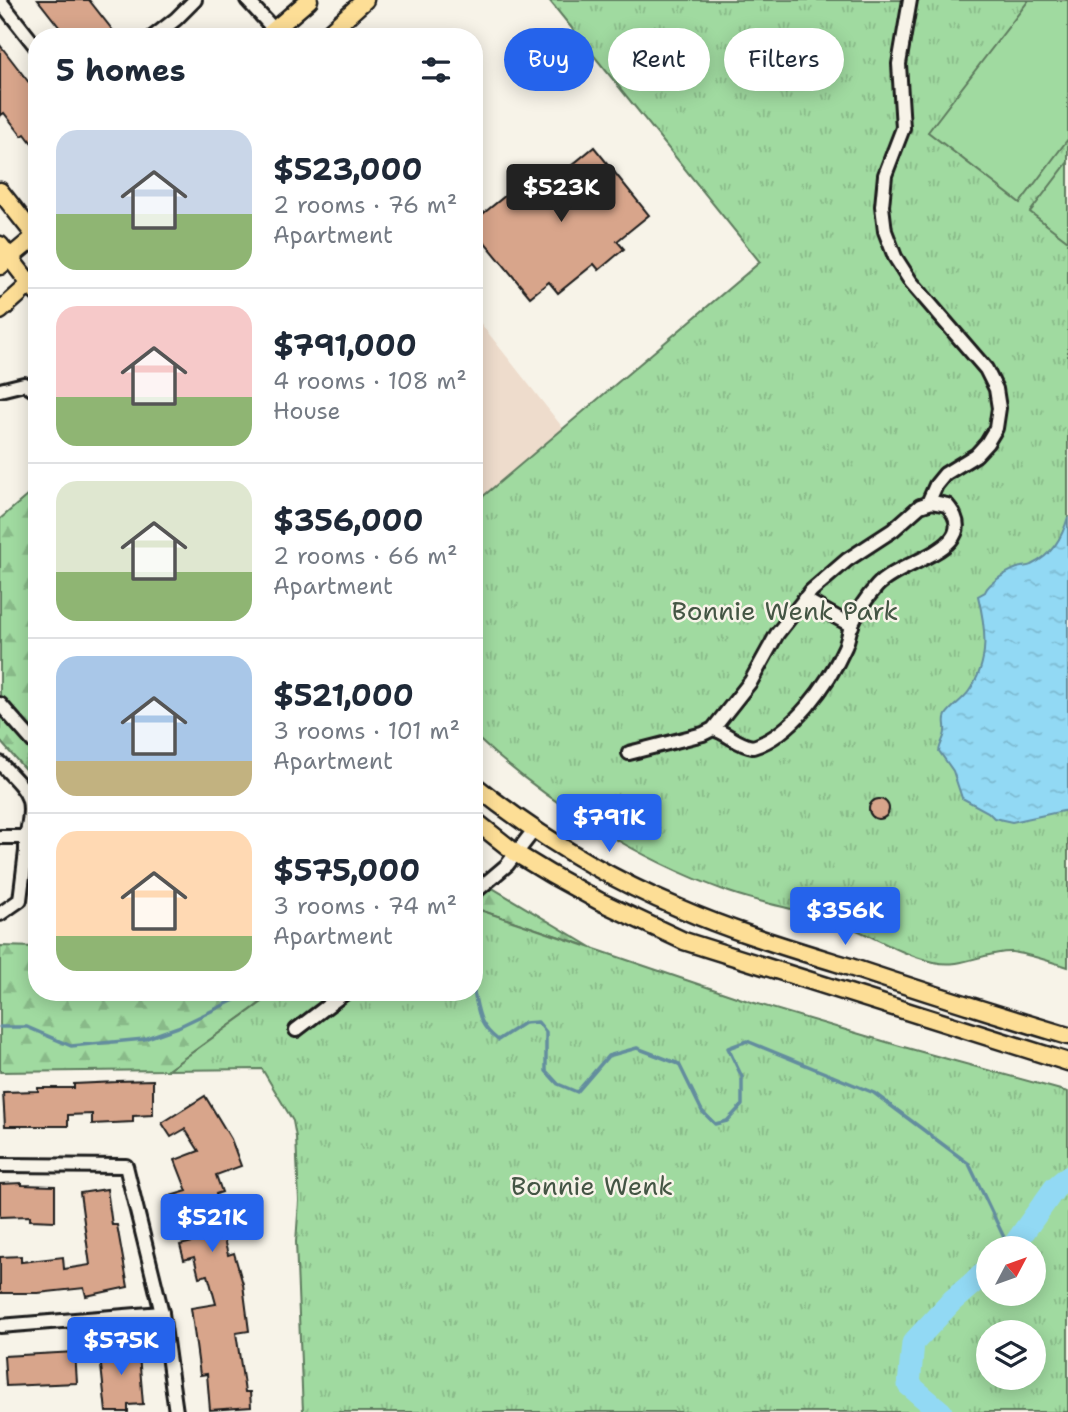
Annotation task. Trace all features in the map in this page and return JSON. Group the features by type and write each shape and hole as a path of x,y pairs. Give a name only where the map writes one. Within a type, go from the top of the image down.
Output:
{"main road":[{"path":"280,28 309,0"},
{"path":"334,28 365,0"},
{"path":"0,191 28,227"},
{"path":"28,242 3,256 28,279"},
{"path":"0,311 28,290"},
{"path":"483,792 560,848 679,908 760,938 1068,1036"},
{"path":"483,827 517,854 599,901 684,941 1068,1062"}],"street":[{"path":"164,28 195,0"},
{"path":"247,0 269,28"},
{"path":"910,0 900,64 903,128 885,175 882,206 885,231 895,257 911,282 986,369 996,388 999,408 996,428 987,443 976,456 945,474 928,502"},
{"path":"0,1 28,37"},
{"path":"0,390 24,384 28,386"},
{"path":"629,753 713,729 751,681 777,634 804,598 847,560 893,530 914,510 928,502 947,505 958,525 953,540 879,583 865,601 828,678 796,718 771,738 753,747 745,746 713,729"},
{"path":"804,598 852,626"},
{"path":"0,704 28,736"},
{"path":"0,763 28,796"},
{"path":"0,914 20,900 28,828"},
{"path":"483,885 517,854 534,830"},
{"path":"0,837 26,837"},
{"path":"296,1030 334,1001"},
{"path":"0,1165 126,1166 162,1313 176,1412"},
{"path":"0,1326 162,1313"}],"shaded area":[{"path":"483,326 563,428 483,496"}],"green space":[{"name":"Bonnie Wenk Park","path":"549,0 1068,0 1068,967 1012,952 963,962 934,962 907,954 831,920 729,892 660,863 594,826 502,760 483,743 483,496 760,262 622,91 710,91 710,28 608,28 608,73 594,56 594,28 572,28"},
{"path":"1029,0 1068,0 1068,139 1020,203 928,132"},
{"path":"1068,162 1068,241 1030,212"},
{"path":"28,495 28,773 0,741 0,519"},
{"path":"483,882 593,948 483,911"},
{"name":"Bonnie Wenk","path":"483,911 748,1001 1068,1092 1068,1412 303,1412 296,1242 299,1201 296,1137 293,1121 262,1069 168,1070 264,1001 483,1001"},
{"path":"0,946 28,947 28,1001 264,1001 168,1070 0,1072"}],"water":[{"path":"1068,517 1068,810 1012,822 994,818 962,798 953,771 939,751 945,734 946,715 969,691 980,669 984,633 978,596 1006,573 1030,566 1045,556 1059,539"}],"building":[{"path":"38,0 89,0 111,28 60,28"},
{"path":"0,45 28,81 28,138 25,134 22,136 4,113 0,116"},
{"path":"594,147 649,215 617,241 624,249 599,270 594,264 558,293 549,282 530,297 483,240 483,214 537,170 549,184"},
{"path":"879,799 886,802 889,809 886,816 879,819 872,816 869,809 872,802"},
{"path":"153,1080 153,1115 133,1116 133,1122 92,1124 92,1114 68,1115 68,1126 5,1126 3,1092 74,1088 74,1084"},
{"path":"205,1096 231,1139 241,1166 216,1175 222,1192 216,1194 221,1211 217,1212 228,1255 234,1253 243,1284 249,1331 236,1333 245,1392 250,1392 251,1407 210,1410 207,1374 200,1375 191,1308 216,1304 208,1275 199,1277 194,1257 184,1260 180,1245 193,1242 184,1207 172,1211 167,1197 187,1191 175,1160 199,1151 185,1129 171,1137 162,1123"},
{"path":"0,1184 55,1186 55,1221 30,1220 30,1216 0,1217"},
{"path":"107,1189 112,1225 117,1225 128,1287 86,1296 84,1288 38,1293 0,1293 0,1257 21,1256 21,1262 63,1257 64,1269 90,1265 80,1193"},
{"path":"138,1342 143,1404 128,1405 128,1412 106,1412 99,1347"},
{"path":"75,1352 77,1383 6,1386 4,1356"}],"waterway":[{"path":"0,1027 27,1027 71,1046 144,1039 178,1027 232,1001"},
{"path":"476,1001 483,1024 498,1040 524,1023 538,1022 546,1032 546,1071 558,1084 577,1092 608,1056 637,1048 679,1064 702,1111 715,1124 727,1121 742,1105 742,1077 728,1048 747,1041 874,1093 969,1164 1003,1236"},
{"path":"1021,1236 1055,1188 1068,1177"},
{"path":"941,1412 909,1385 913,1343 952,1301 976,1280"}]}
